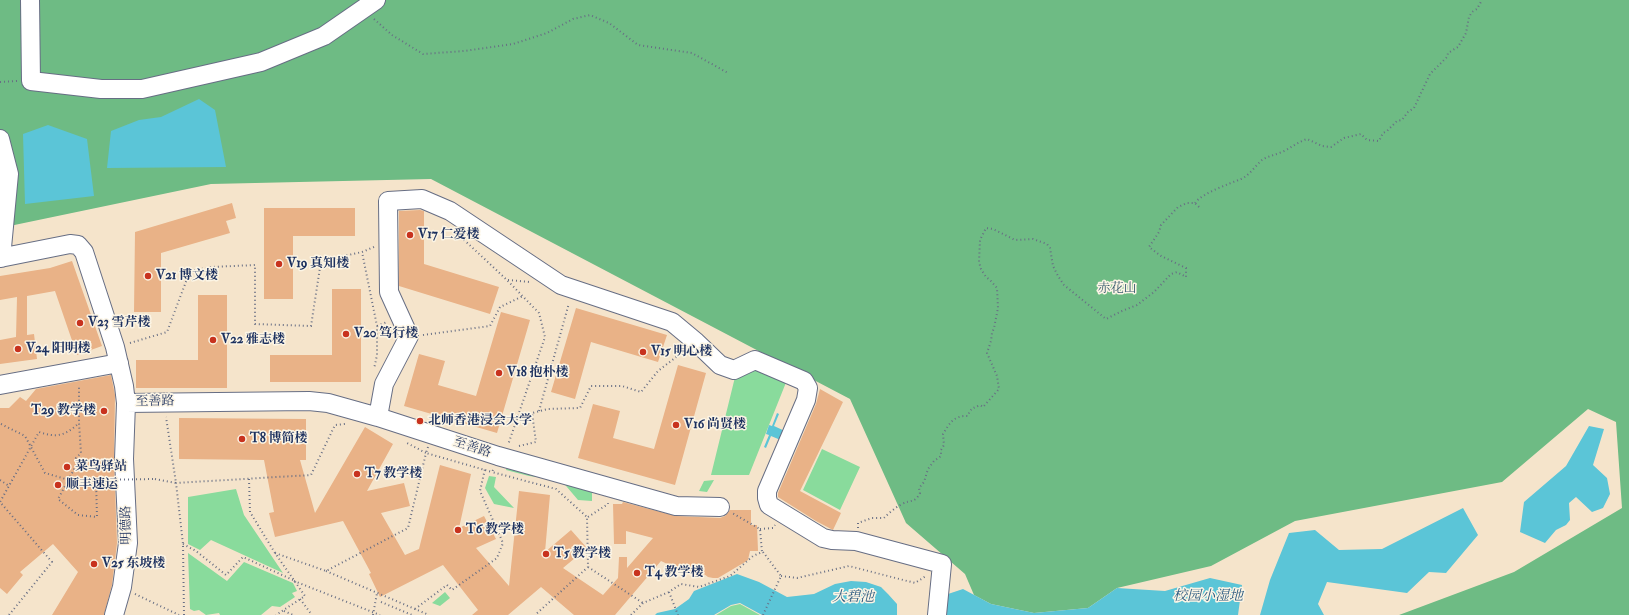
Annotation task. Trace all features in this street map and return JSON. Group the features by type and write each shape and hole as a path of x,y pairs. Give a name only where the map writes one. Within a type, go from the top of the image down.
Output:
{"street":[{"path":"30,0 32,81 101,89 142,89 261,62 324,36 369,4"},
{"path":"0,139 9,174 0,258"},
{"path":"378,417 384,384 409,336 389,292 388,201 422,199 450,211 562,285 573,290 672,322 720,365 727,369 734,370 755,360 804,381 808,388 806,400 767,491 769,505 823,538 856,541 942,564 937,615"},
{"name":"明德路","path":"0,258 70,244 78,246 84,252 117,355 126,403 124,459 128,542 122,587 114,615"},
{"path":"0,386 78,371 117,355"},
{"name":"至善路","path":"126,403 309,401 328,403 378,417 432,435 498,460 676,506 720,507"}],"path":[{"path":"856,541 858,523 872,518 884,518 902,504 913,502 918,498 920,493 919,488 924,482 928,469 934,461 941,456 941,450 944,445 943,434 952,420 958,417 968,416 969,412 974,407 980,405 983,406 999,389 998,382 987,353 992,342 992,333 997,318 998,293 997,288 986,277 981,269 979,262 980,240 987,227 994,229 1014,240 1033,239 1047,244 1050,248 1053,266 1064,285 1106,319 1137,305 1154,292 1171,274 1177,272 1186,277 1186,268 1161,256 1149,247 1159,232 1161,225 1178,207 1187,203 1195,203 1208,192 1216,191 1242,178 1269,155 1281,152 1307,139 1322,146 1331,147 1344,138 1361,134 1367,140 1379,141 1383,133 1397,121 1402,120 1408,112 1414,108 1430,74 1447,57 1448,53 1458,47 1461,43 1466,33 1469,17 1482,0"},
{"path":"369,4 392,35 423,54 513,44 546,33 573,19 590,15 609,23 638,45 692,53 728,73"},
{"path":"1195,203 1201,209"},
{"path":"457,234 539,313 545,337 498,460"},
{"path":"117,355 166,332 190,271 212,267 255,265 255,324 311,326 321,260 362,252 380,245"},
{"path":"362,252 377,326 377,355 373,375"},
{"path":"539,411 573,290"},
{"path":"409,336 490,326 500,307 523,296"},
{"path":"415,609 447,585 452,590 497,558 503,543 480,491 484,469 498,460 514,446 536,442 532,413 548,409 580,408 591,386 622,386 641,392 658,371 696,342"},
{"path":"78,371 81,453 76,458 77,464 58,499 78,515 97,517 96,480"},
{"path":"164,402 183,544 184,615"},
{"path":"9,615 52,562 0,502 38,432 53,436 70,431 79,423"},
{"path":"1,424 25,436 45,473 69,480 155,479 176,483 311,475 336,425 349,424"},
{"path":"326,571 408,528 426,453 432,435"},
{"path":"400,440 426,453 484,469"},
{"path":"498,460 556,489 588,517 588,566 535,615"},
{"path":"249,479 250,512 275,553 305,596 276,615"},
{"path":"0,480 9,486"},
{"path":"588,517 608,504"},
{"path":"720,507 760,529 762,552 781,576 797,578 849,566 915,583 942,564"},
{"path":"183,544 196,551 226,575 243,557 294,581 380,615"},
{"path":"631,615 643,603 669,592 681,584 699,587 730,576 753,556 762,552"},
{"path":"275,553 326,571 429,615"},
{"path":"588,566 643,603"},
{"path":"763,615 781,576"},
{"path":"122,587 179,615"},
{"path":"669,592 678,615"},
{"path":"373,615 377,593"},
{"path":"300,599 312,615"},
{"path":"381,602 412,615"},
{"path":"283,610 293,615"}],"green space":[{"name":"赤花山","path":"0,0 1629,0 1629,615 1399,615 1514,572 1622,508 1616,422 1588,409 1502,482 1295,521 1211,566 1117,588 1088,608 1034,613 991,604 974,595 965,574 906,523 850,399 431,179 211,184 0,228"},
{"path":"749,366 787,380 749,475 711,475 736,373"},
{"path":"822,449 860,467 840,510 803,490"},
{"path":"508,461 557,476 592,491 592,501 578,500 561,480 529,476 506,470"},
{"path":"489,476 496,477 494,487 514,508 494,504 485,488"},
{"path":"714,480 707,492 699,491 704,481"},
{"path":"236,489 244,515 283,573 211,540 200,550 188,544 188,497"},
{"path":"188,553 227,581 244,562 293,583 297,591 292,593 295,597 280,607 272,606 261,615 220,615 219,613 206,615 199,610 194,611 190,609"},
{"path":"445,592 450,598 440,606 432,603"},
{"path":"740,604 760,615 716,615 731,606"}],"water":[{"path":"199,99 215,110 226,167 107,168 111,131 139,120 161,117"},
{"path":"48,125 87,139 94,196 25,204 23,134"},
{"path":"777,413 779,414 774,426 787,432 783,441 771,436 766,448 764,447 769,435 766,434 769,425 772,426"},
{"path":"1589,426 1604,429 1593,465 1607,478 1610,494 1603,508 1592,512 1576,497 1569,503 1570,520 1566,525 1556,530 1545,543 1520,532 1524,502 1566,466"},
{"path":"1463,508 1478,535 1446,573 1429,572 1407,593 1327,582 1318,604 1324,615 1260,615 1270,580 1289,533 1315,530 1339,550 1382,549"},
{"name":"大碧池","path":"737,574 759,582 787,597 814,594 835,584 851,581 866,582 881,587 888,594 897,604 897,615 762,615 740,603 731,605 714,615 655,615 657,613 675,609 689,599 694,591"},
{"name":"校园小湿地","path":"1210,578 1242,585 1238,615 943,615 948,594 963,589 991,604 1034,613 1088,608 1117,588 1165,591"}],"building":[{"name":"V21 博文楼","path":"232,203 236,218 226,221 230,233 161,253 161,312 134,312 135,232"},
{"name":"V19 真知楼","path":"264,208 355,208 355,236 293,236 293,299 264,299"},
{"name":"V17 仁爱楼","path":"399,211 424,211 424,264 499,287 490,314 399,286"},
{"name":"V23 雪芹楼","path":"72,261 102,346 77,355 55,291 27,296 27,335 34,334 37,359 0,364 0,340 16,337 17,297 0,300 0,276 50,268"},
{"name":"V20 笃行楼","path":"332,289 361,289 361,382 270,382 270,355 332,355"},
{"name":"V22 雅志楼","path":"198,295 227,295 227,388 136,388 136,360 198,360"},
{"name":"V15 明心楼","path":"576,308 667,335 658,362 591,342 575,399 551,392"},
{"name":"V18 抱朴楼","path":"501,312 530,320 497,433 404,406 419,354 445,361 438,385 476,396"},
{"name":"V16 尚贤楼","path":"678,365 706,373 675,485 578,458 593,404 620,411 613,438 654,449"},
{"path":"111,375 115,395 114,460 117,543 112,585 104,615 52,615 78,572 53,544 20,572 23,575 7,594 0,588 0,408 9,408 20,397 26,401 36,389"},
{"path":"820,389 843,402 800,491 841,513 833,530 778,497 778,493 816,404"},
{"path":"179,418 306,419 306,460 300,460 315,513 365,427 393,444 367,491 404,483 410,506 381,513 405,555 419,549 440,465 471,474 459,528 484,516 496,539 476,548 509,586 519,491 550,495 545,552 571,530 587,548 563,568 603,595 618,578 619,557 627,557 627,568 653,538 626,531 626,544 614,544 613,504 622,504 623,502 676,516 720,518 725,516 730,510 751,510 751,525 757,525 758,551 750,551 748,560 718,578 708,577 704,574 699,577 693,576 661,561 615,615 574,615 541,587 508,615 472,615 478,610 443,565 380,597 369,574 371,573 343,521 275,537 269,513 274,512 264,460 179,459"}],"place":[{"name":"V17 仁爱楼","path":"410,235"},
{"name":"V19 真知楼","path":"279,264"},
{"name":"V21 博文楼","path":"148,276"},
{"name":"V23 雪芹楼","path":"80,323"},
{"name":"V20 笃行楼","path":"346,334"},
{"name":"V22 雅志楼","path":"213,340"},
{"name":"V24 阳明楼","path":"18,349"},
{"name":"V15 明心楼","path":"643,352"},
{"name":"V18 抱朴楼","path":"499,373"},
{"name":"T29 教学楼","path":"104,411"},
{"name":"北师香港浸会大学","path":"420,421"},
{"name":"V16 尚贤楼","path":"676,425"},
{"name":"T8 博简楼","path":"242,439"},
{"name":"菜鸟驿站","path":"67,467"},
{"name":"T7 教学楼","path":"357,474"},
{"name":"顺丰速运","path":"58,485"},
{"name":"T6 教学楼","path":"458,530"},
{"name":"T5 教学楼","path":"546,554"},
{"name":"V25 东坡楼","path":"94,564"},
{"name":"T4 教学楼","path":"637,573"}]}
